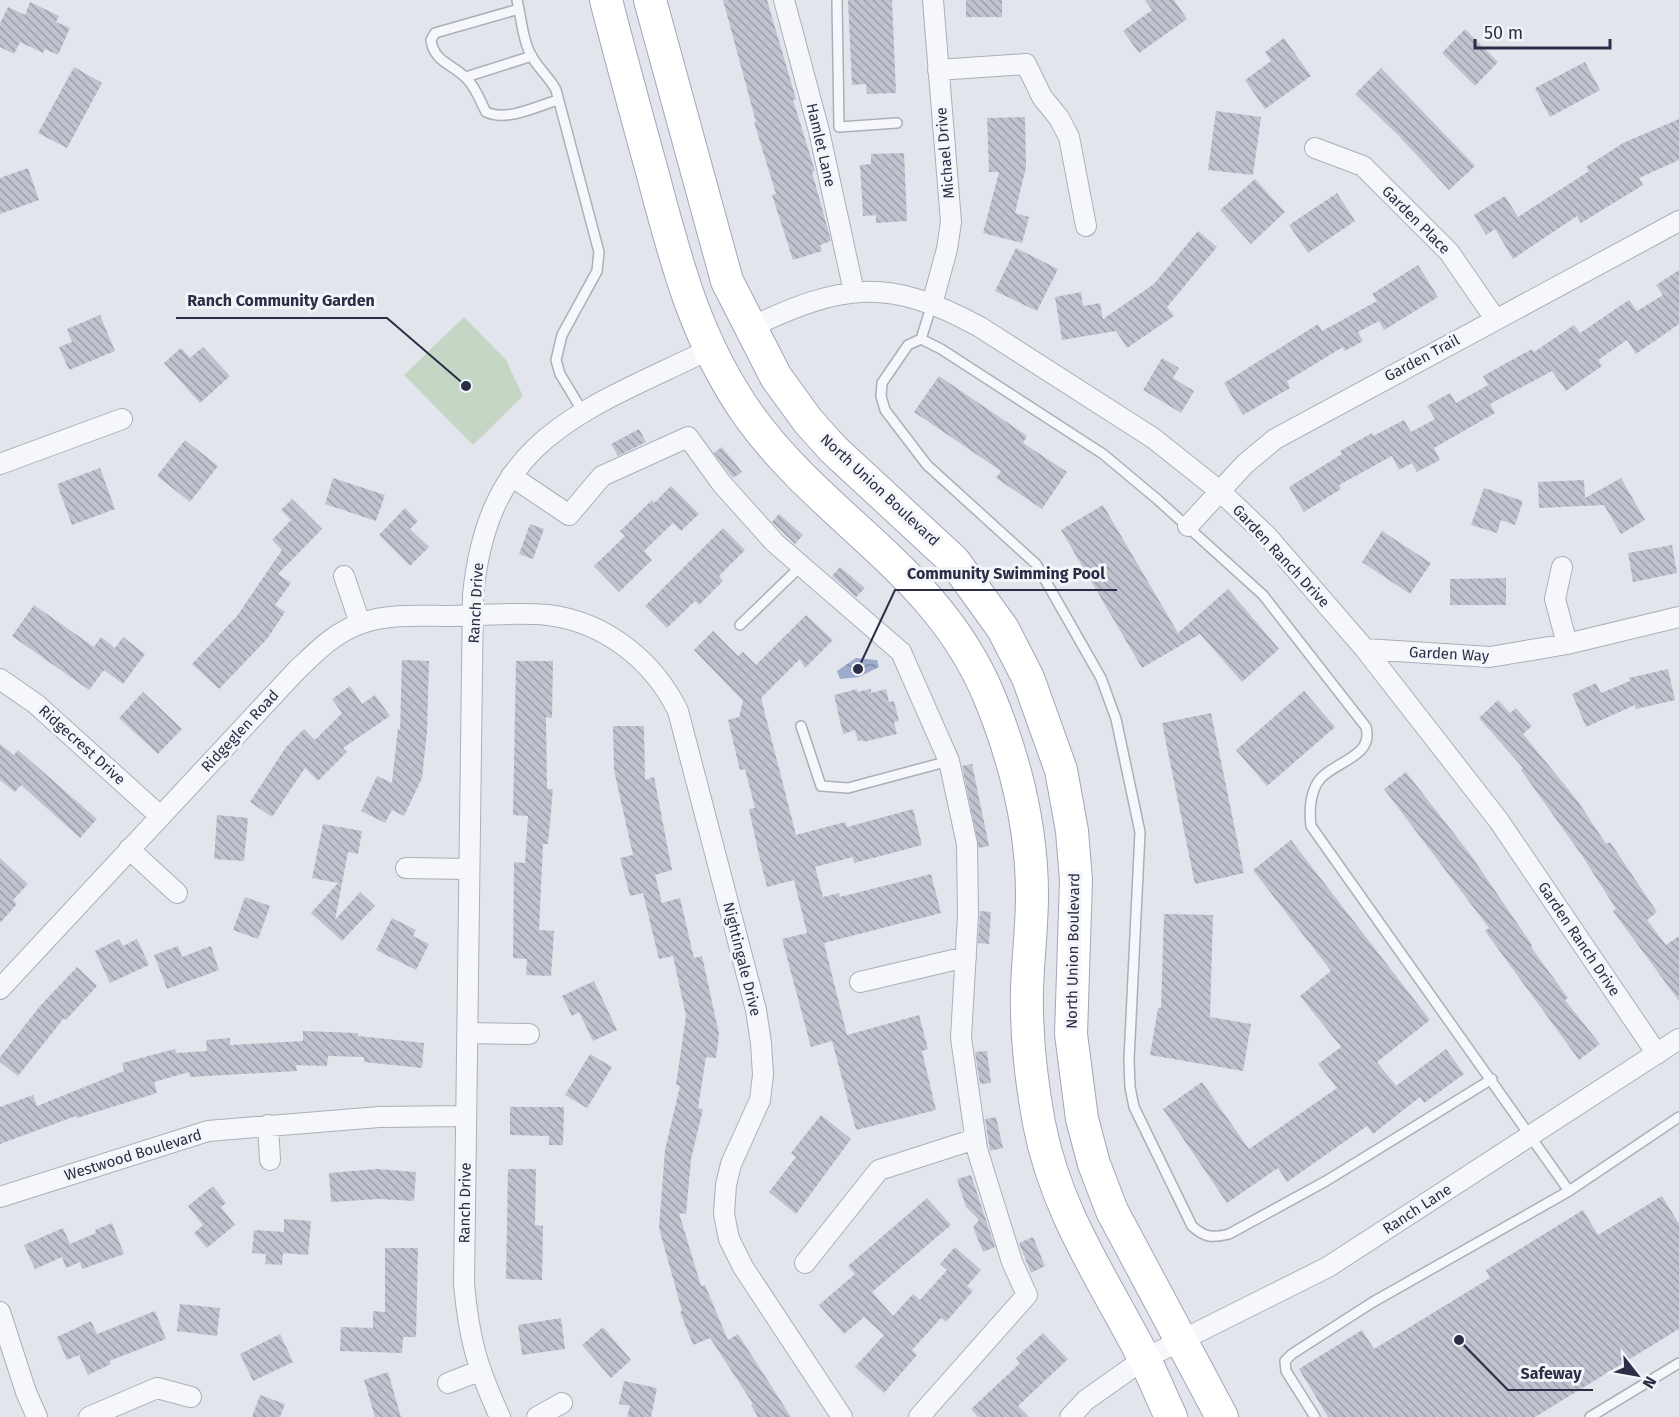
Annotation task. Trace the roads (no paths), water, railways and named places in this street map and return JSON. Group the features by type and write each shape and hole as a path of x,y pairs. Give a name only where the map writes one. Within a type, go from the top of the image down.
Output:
{"main road":[{"path":"606,0 686,296 710,349 748,415 777,451 808,484 904,571 932,603 959,641 986,689 1004,733 1022,794 1030,850 1032,896 1027,992 1030,1052 1038,1121 1048,1165 1087,1258 1144,1359 1171,1417"},
{"name":"North Union Boulevard","path":"650,0 723,270 749,328 776,377 808,421 833,449 954,561 1003,629 1028,678 1061,771 1072,831 1076,879 1071,1034 1082,1119 1104,1192 1222,1417"}],"street":[{"name":"Hamlet Lane","path":"784,0 819,131 854,292"},
{"name":"Michael Drive","path":"932,304 947,249 951,222 933,0"},
{"path":"938,70 1026,64 1042,97 1059,118 1069,137 1086,226"},
{"name":"Garden Place","path":"1315,148 1363,166 1449,252 1496,320"},
{"name":"Garden Trail","path":"1188,526 1245,464 1275,439 1679,221"},
{"name":"Garden Ranch Drive","path":"749,328 818,298 854,292 900,294 932,304 980,327 1153,438 1221,492 1268,536 1365,649 1499,821 1657,1054"},
{"name":"Ranch Drive","path":"500,1417 479,1371 471,1343 464,1284 468,869 476,564 485,528 496,501 511,476 539,443 583,412 710,349"},
{"path":"0,464 122,419"},
{"path":"511,476 569,515 602,476 688,437 722,484 775,543 901,652 949,761 967,844 966,957 961,1038 975,1139 1012,1262 1027,1295 919,1417"},
{"path":"1562,567 1555,599 1567,644"},
{"path":"344,576 360,623"},
{"name":"Ridgeglen Road","path":"0,989 160,816 314,654 334,637 360,623 403,615 473,615"},
{"name":"Nightingale Drive","path":"473,615 547,615 578,621 594,628 626,646 649,666 667,688 678,711 750,987 761,1044 763,1076 760,1100 731,1164 726,1185 724,1214 729,1239 743,1267 842,1417"},
{"name":"Garden Way","path":"1365,649 1479,658 1516,654 1567,644 1679,617"},
{"name":"Ridgecrest Drive","path":"0,679 36,704 160,816"},
{"path":"129,849 177,892"},
{"path":"406,868 468,869"},
{"path":"860,982 966,957"},
{"path":"468,1033 529,1034"},
{"name":"Ranch Lane","path":"1144,1359 1328,1266 1679,1040"},
{"name":"Westwood Boulevard","path":"0,1197 183,1137 208,1131 379,1118 466,1116"},
{"path":"268,1125 270,1160"},
{"path":"805,1263 879,1170 975,1139"},
{"path":"0,1312 26,1392 37,1417"},
{"path":"1070,1417 1086,1400 1144,1359"},
{"path":"447,1383 479,1371"},
{"path":"88,1417 157,1388 191,1397"},
{"path":"537,1417 562,1403"}],"lane":[{"path":"837,0 839,127"},
{"path":"558,100 503,116 493,116 486,112 478,93 466,77 439,59 432,51 431,40 435,33 518,5 532,56 550,78 558,100 599,252 597,271 562,334 556,360 560,374 583,412"},
{"path":"466,77 532,56"},
{"path":"819,131 839,127 897,123"},
{"path":"932,304 921,339 908,345 882,383 881,396 885,410 927,465 1036,564 1101,678 1116,719 1140,832 1129,1060 1130,1087 1134,1107 1192,1226 1201,1234 1213,1238 1230,1234 1326,1181 1492,1079"},
{"path":"921,339 941,349 1103,454 1188,526 1263,595 1366,727 1368,735 1363,749 1322,777 1315,788 1309,813 1311,826 1569,1191"},
{"path":"740,625 801,566"},
{"path":"801,726 821,786 848,788 949,761"},
{"path":"1315,1417 1286,1371 1285,1361 1292,1354 1372,1302 1569,1191 1679,1117"},
{"path":"1590,1417 1679,1363"}],"water":[{"path":"856,658 877,660 879,667 859,677 840,679 837,671"}],"place":[{"name":"Ranch Community Garden","path":"466,386"},
{"name":"Community Swimming Pool","path":"858,669"},
{"name":"Safeway","path":"1459,1340"}]}
